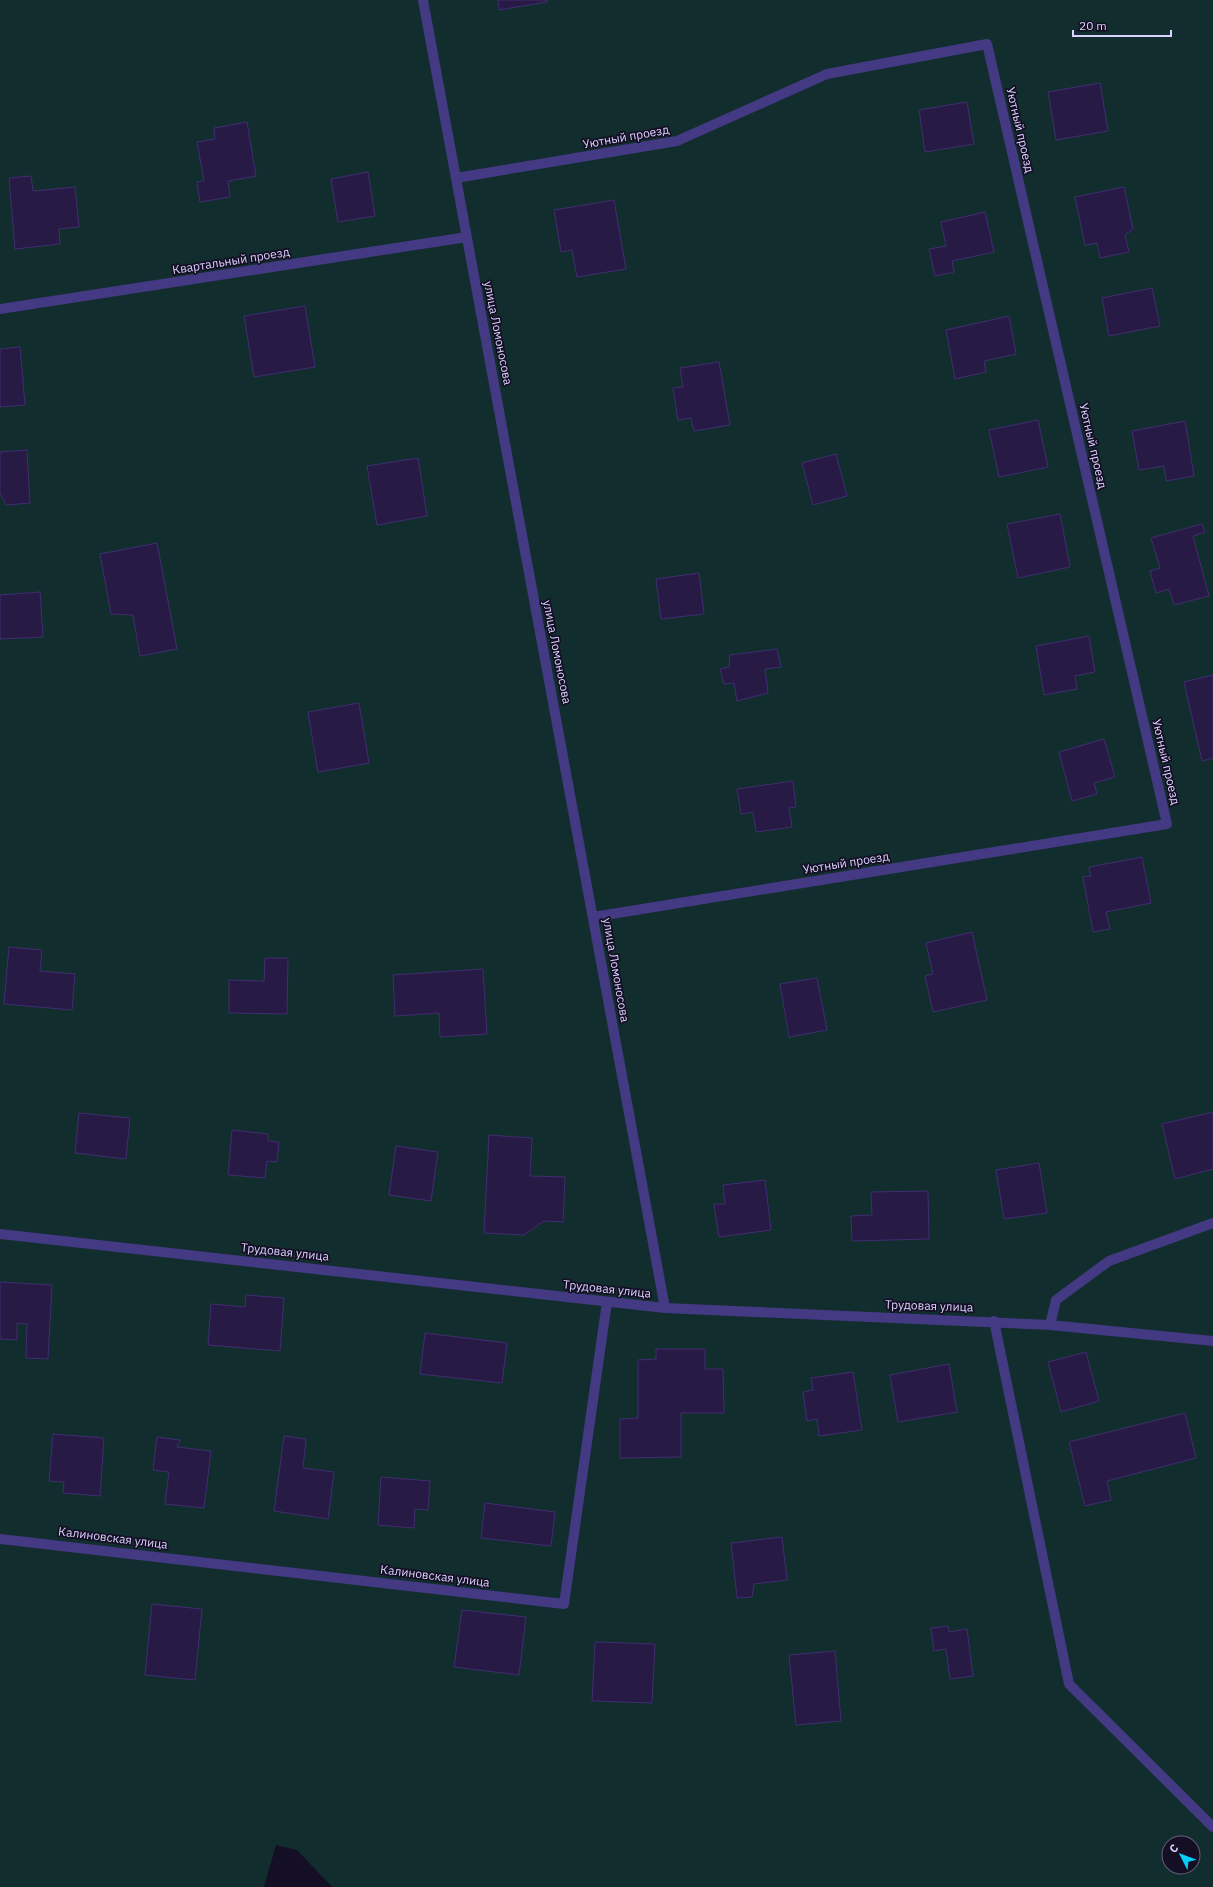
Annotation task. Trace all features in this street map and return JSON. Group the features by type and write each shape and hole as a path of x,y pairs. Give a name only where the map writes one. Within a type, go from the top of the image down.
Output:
{"street":[{"name":"улица Ломоносова","path":"423,0 665,1308"},
{"name":"Уютный проезд","path":"456,178 676,141 827,74 987,44 1167,824 593,917"},
{"name":"Квартальный проезд","path":"0,309 466,237"},
{"path":"1050,1325 1056,1300 1109,1261 1213,1223"},
{"name":"Трудовая улица","path":"0,1234 665,1308 994,1321 1213,1341"},
{"name":"Калиновская улица","path":"0,1538 564,1604 607,1302"},
{"path":"994,1321 1069,1684 1213,1827"}],"green space":[{"path":"0,0 1213,0 1213,1887 332,1887 297,1850 276,1845 264,1887 0,1887"}],"building":[{"path":"498,0 547,0 547,2 499,10"},
{"path":"1100,83 1108,131 1056,140 1048,92"},
{"path":"967,102 974,144 925,152 919,110"},
{"path":"247,122 256,176 228,181 230,197 200,202 197,182 204,181 197,142 215,139 214,128"},
{"path":"368,172 375,216 338,222 331,179"},
{"path":"31,176 33,191 75,187 79,227 59,229 60,244 15,249 9,178"},
{"path":"1124,187 1133,229 1125,235 1129,252 1100,258 1097,243 1085,245 1075,197"},
{"path":"614,200 626,269 577,277 572,250 561,252 554,210"},
{"path":"985,212 994,252 952,261 954,272 935,276 929,249 946,246 941,222"},
{"path":"1152,288 1160,326 1109,336 1102,298"},
{"path":"305,306 315,367 254,377 244,316"},
{"path":"1009,316 1016,354 984,361 986,372 955,379 946,330"},
{"path":"20,347 25,405 0,407 0,349"},
{"path":"719,362 730,425 694,431 691,418 678,420 673,388 683,387 680,368"},
{"path":"1038,420 1048,467 999,477 989,430"},
{"path":"1185,421 1194,476 1166,481 1164,466 1139,470 1132,431"},
{"path":"27,450 30,503 6,505 0,493 0,452"},
{"path":"836,454 847,496 813,505 802,463"},
{"path":"418,458 427,516 377,525 367,466"},
{"path":"1060,514 1070,567 1018,578 1007,524"},
{"path":"1202,524 1205,532 1193,536 1209,596 1174,605 1169,589 1156,593 1150,571 1160,568 1151,538"},
{"path":"157,543 177,649 140,656 133,615 111,614 100,554"},
{"path":"699,573 704,614 661,619 656,579"},
{"path":"40,592 43,637 0,639 0,595"},
{"path":"1089,636 1095,672 1075,676 1077,689 1044,695 1036,646"},
{"path":"777,649 781,667 765,669 768,693 737,701 734,683 724,684 720,669 729,667 730,655"},
{"path":"1213,675 1213,758 1202,761 1184,682"},
{"path":"359,703 369,763 318,772 308,712"},
{"path":"1104,739 1115,777 1094,783 1097,794 1072,801 1059,752"},
{"path":"793,781 796,807 789,808 792,827 756,832 753,812 741,814 737,789"},
{"path":"1142,857 1151,903 1106,912 1110,929 1093,932 1083,877 1091,876 1089,867"},
{"path":"972,932 987,1000 933,1012 925,976 933,974 926,943"},
{"path":"9,947 42,950 40,971 75,974 72,1010 4,1004"},
{"path":"265,958 288,958 287,1014 229,1013 229,980 264,981"},
{"path":"483,969 487,1034 440,1037 439,1013 395,1016 393,975"},
{"path":"817,978 827,1030 789,1037 780,984"},
{"path":"1213,1112 1213,1169 1175,1179 1162,1124"},
{"path":"79,1113 130,1118 126,1159 75,1153"},
{"path":"232,1130 268,1134 268,1141 279,1142 277,1162 267,1161 265,1178 228,1175"},
{"path":"489,1135 532,1138 530,1176 565,1177 563,1222 544,1221 524,1235 484,1233"},
{"path":"396,1146 438,1152 431,1201 389,1195"},
{"path":"1039,1163 1047,1213 1004,1219 996,1170"},
{"path":"765,1180 771,1230 719,1237 714,1204 725,1204 723,1185"},
{"path":"928,1191 929,1239 852,1241 851,1216 872,1215 871,1192"},
{"path":"0,1282 52,1285 48,1359 26,1358 27,1324 17,1323 17,1340 0,1339"},
{"path":"246,1295 284,1298 280,1351 208,1345 211,1304 245,1307"},
{"path":"425,1333 507,1343 502,1383 420,1374"},
{"path":"656,1349 705,1349 705,1369 723,1369 724,1413 681,1413 681,1457 620,1458 620,1419 638,1418 638,1360 656,1359"},
{"path":"1086,1352 1099,1401 1061,1412 1048,1362"},
{"path":"949,1364 957,1412 898,1422 890,1375"},
{"path":"853,1372 862,1430 819,1436 817,1419 807,1421 803,1392 813,1390 811,1378"},
{"path":"1185,1413 1196,1458 1107,1481 1111,1500 1085,1506 1069,1442"},
{"path":"53,1434 104,1438 100,1496 63,1493 64,1482 49,1481"},
{"path":"284,1436 306,1439 303,1468 334,1472 328,1519 274,1511"},
{"path":"157,1437 180,1440 177,1447 211,1451 204,1508 165,1504 169,1472 153,1470"},
{"path":"381,1477 430,1481 428,1510 415,1509 414,1528 378,1525"},
{"path":"485,1503 555,1512 551,1546 481,1538"},
{"path":"782,1537 787,1580 754,1584 752,1597 737,1598 731,1543"},
{"path":"152,1604 202,1609 195,1680 145,1675"},
{"path":"462,1610 526,1617 519,1675 454,1667"},
{"path":"948,1626 949,1632 967,1629 973,1676 950,1679 946,1649 934,1651 931,1628"},
{"path":"595,1642 655,1644 652,1703 592,1701"},
{"path":"835,1651 841,1721 796,1725 789,1655"}]}
